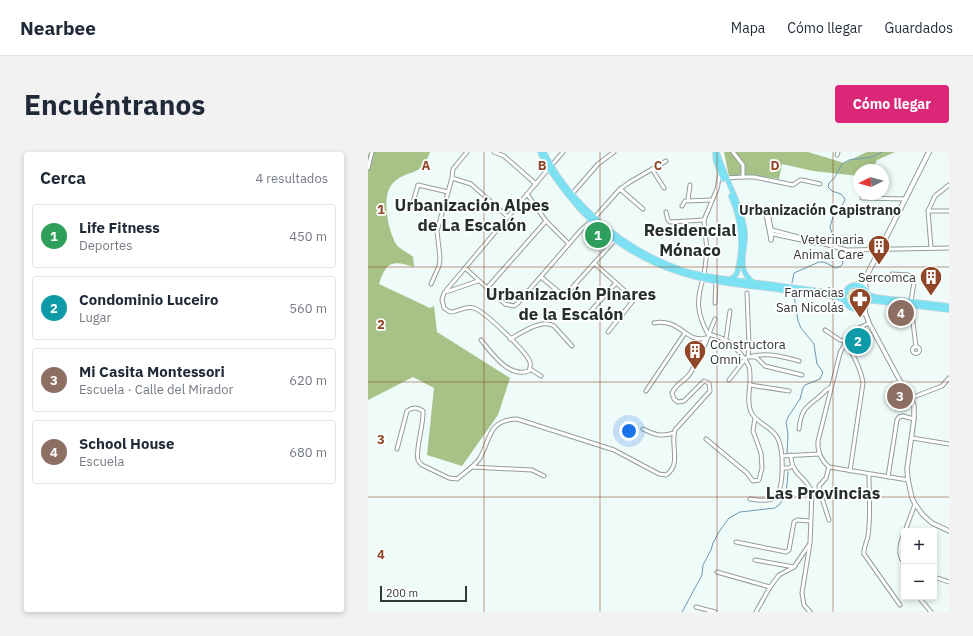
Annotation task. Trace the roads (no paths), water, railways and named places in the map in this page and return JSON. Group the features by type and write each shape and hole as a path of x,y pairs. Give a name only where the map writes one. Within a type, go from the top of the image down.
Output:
{"main road":[{"path":"540,152 578,208 617,237 642,252 676,268 716,281 836,297 845,300"},
{"path":"544,152 550,167 593,219 615,240 642,256 668,268 703,277 839,294 846,292"},
{"path":"716,152 720,172 733,200 741,225 741,243 738,268 736,276 728,280"},
{"path":"716,152 740,208 745,243 743,271 746,277 754,283"},
{"path":"866,304 866,281 905,199 930,152"},
{"path":"930,152 863,280 850,287 846,292 845,300 849,307 855,309 860,308 872,300 949,306"},
{"path":"853,286 860,286 866,292 875,297 949,310"}],"street":[{"path":"368,168 372,152"},
{"path":"431,284 440,258 437,232 452,178 453,169 467,152"},
{"path":"494,152 504,156 536,184"},
{"path":"530,369 530,361 504,331 479,310 473,308 463,308 454,312 444,308 442,300 444,293 563,152"},
{"path":"572,194 598,164 614,152"},
{"path":"733,152 743,166 743,177"},
{"path":"465,268 505,304 514,306 542,277 581,230 620,189 666,161"},
{"path":"652,169 664,188"},
{"path":"708,336 698,306 698,293 703,277 707,251 704,220 718,183 720,172"},
{"path":"726,178 754,177 793,185 802,180 820,184"},
{"path":"452,178 471,184 508,217"},
{"path":"412,206 418,185 448,192"},
{"path":"688,200 690,185"},
{"path":"931,248 928,211 935,196 949,185"},
{"path":"620,189 643,209"},
{"path":"527,194 546,222 569,244"},
{"path":"889,199 905,199"},
{"path":"682,206 685,201 688,200 712,200"},
{"path":"766,208 770,209 769,215 772,230 771,240 765,210 766,208"},
{"path":"928,211 949,211"},
{"path":"666,212 670,222 704,220"},
{"path":"487,288 546,222"},
{"path":"663,233 705,228"},
{"path":"772,230 812,240 817,243"},
{"path":"772,234 847,250 949,248"},
{"path":"542,277 559,292 564,293 570,290 615,240"},
{"path":"594,263 634,299 608,332"},
{"path":"892,274 908,275 914,278 911,303 916,347"},
{"path":"444,293 478,281"},
{"path":"715,303 716,281"},
{"path":"589,313 616,283"},
{"path":"729,380 746,358 749,345 747,293"},
{"path":"866,304 866,315 869,323 914,406 912,438 907,469 910,491 915,504 932,523 949,532"},
{"path":"855,309 866,315"},
{"path":"726,339 730,311"},
{"path":"397,449 407,411 412,408 418,408 423,411 424,419 418,461 422,465 449,478 457,479 472,467 479,458 493,429 501,421 509,419 517,419 534,424 614,450 659,474 666,474 672,469 675,460 674,433 677,427 710,391 709,383 704,382 684,401 678,402 672,396 672,393 675,386 690,374 696,356 708,336 715,319"},
{"path":"654,322 661,321 671,323 696,339 702,340 708,336 726,339 746,358 750,371 749,403 752,414 755,418 771,429 777,437 782,456 780,488 774,498 770,500 750,499"},
{"path":"510,339 530,328 546,323 554,326 572,346"},
{"path":"869,323 853,331 845,341 840,353 818,441 819,454 829,467 850,472 908,480"},
{"path":"825,330 840,340 845,341 851,350 861,373 862,383 850,472"},
{"path":"646,391 685,333"},
{"path":"481,340 499,362 505,366 519,372 529,371 530,369"},
{"path":"746,358 758,354 770,354 799,361"},
{"path":"746,358 756,357 765,366 802,375"},
{"path":"530,369 541,376"},
{"path":"911,398 942,386 949,378"},
{"path":"750,384 789,391"},
{"path":"799,429 802,412 806,407 832,387"},
{"path":"888,477 897,420 899,417 903,416 914,418"},
{"path":"706,439 747,473 753,481 759,480 762,468 761,453 754,431 755,418"},
{"path":"643,429 655,435 662,436 674,433"},
{"path":"912,438 949,444"},
{"path":"782,456 819,454"},
{"path":"791,455 792,466 810,487 812,493 810,543 802,593 804,605 810,612"},
{"path":"782,468 789,468 792,466"},
{"path":"472,467 532,470 544,476"},
{"path":"829,467 826,478 819,486 829,520"},
{"path":"870,475 868,537 864,554 900,605"},
{"path":"906,528 915,504"},
{"path":"736,542 786,552 789,550 794,522 797,520 810,521"},
{"path":"901,540 901,559"},
{"path":"756,612 770,587 779,575 794,567 810,543"},
{"path":"755,560 794,567"},
{"path":"717,572 770,587"},
{"path":"937,578 949,582"},
{"path":"921,600 931,612"},
{"path":"696,607 715,612"}],"waterway":[{"path":"835,242 830,227 833,217 845,199 841,194 832,191 828,187 829,183 835,177 842,164 849,160 872,157 882,152"},
{"path":"792,283 794,273 819,262 824,262 836,268 841,266 843,263 840,254"},
{"path":"787,454 788,434 786,422 788,417 800,399 805,385 820,379 823,372 817,364 814,344 801,328 798,321 794,295"},
{"path":"682,612 702,575 703,565 713,543 729,518 740,512 775,508 779,505 786,492 788,472"}],"place":[{"name":"Life Fitness","path":"598,235"},
{"name":"Veterinaria Animal Care","path":"879,266"},
{"name":"Sercomca","path":"931,296"},
{"name":"School House","path":"901,313"},
{"name":"Farmacias San Nicolás","path":"860,318"},
{"name":"Condominio Luceiro","path":"858,341"},
{"name":"Constructora Omni","path":"695,370"},
{"name":"Mi Casita Montessori","path":"900,396"}],"district":[{"name":"Urbanización Capistrano","path":"820,210"},
{"name":"Urbanización Alpes de La Escalón","path":"472,215"},
{"name":"Residencial Mónaco","path":"690,240"},
{"name":"Urbanización Pinares de la Escalón","path":"571,304"},
{"name":"Las Provincias","path":"823,493"}]}
